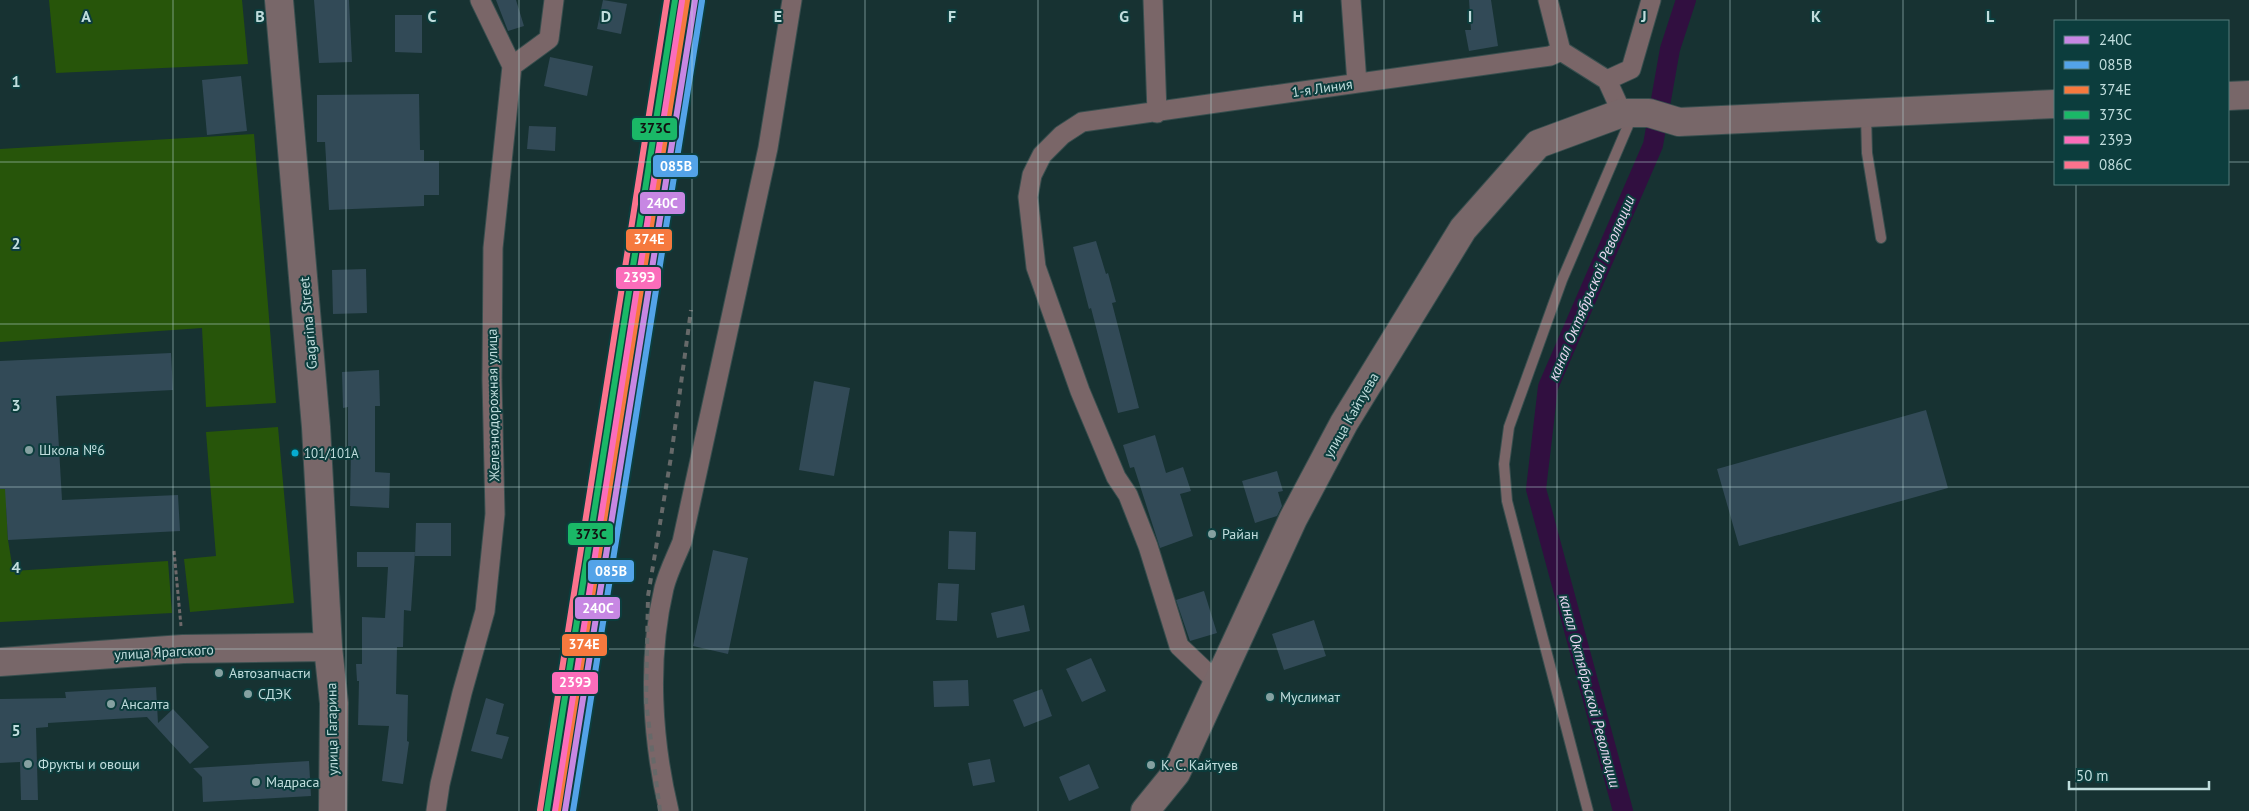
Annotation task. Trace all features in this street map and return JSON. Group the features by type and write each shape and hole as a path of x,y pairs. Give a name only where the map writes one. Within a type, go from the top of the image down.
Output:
{"main road":[{"name":"Gagarina Street","path":"279,0 315,410 328,647"},
{"path":"2229,96 2249,95"},
{"path":"1635,113 1679,122 2054,104"},
{"name":"улица Кайтуева","path":"1145,811 1176,773 1293,519 1344,423 1463,228 1538,144 1635,113"},
{"name":"улица Ярагского","path":"0,662 183,650 328,647"},
{"name":"улица Гагарина","path":"328,647 334,703 333,811"}],"street":[{"path":"480,0 512,66 549,39 554,0"},
{"path":"669,811 656,727 654,660 664,587 682,542 768,148 792,0"},
{"path":"1153,0 1156,113"},
{"path":"1351,0 1357,83"},
{"path":"1548,0 1561,51 1607,80 1635,113"},
{"path":"1607,80 1631,68 1651,0"},
{"name":"1-я Линия","path":"1217,682 1179,646 1148,546 1128,494 1116,477 1080,390 1036,267 1028,197 1032,175 1042,156 1062,135 1082,122 1550,56 1561,51"},
{"name":"Железнодорожная улица","path":"436,811 440,784 485,611 490,580 495,514 492,380 493,248 512,66"}],"lane":[{"path":"1588,811 1507,501 1504,464 1509,427 1562,280 1635,113"},
{"path":"1866,113 1867,153 1881,238"}],"path":[{"path":"174,551 183,650"}],"green space":[{"path":"49,0 242,0 248,64 56,73"},
{"path":"254,134 276,403 206,407 202,328 0,342 0,149"},
{"path":"278,427 294,603 190,612 184,559 216,556 206,432"},
{"path":"26,488 6,504 8,540 13,571 168,561 172,613 0,622 0,489"}],"building":[{"path":"314,0 349,0 352,62 319,63"},
{"path":"496,0 516,0 524,26 508,31"},
{"path":"603,0 627,4 621,34 597,29"},
{"path":"1469,0 1491,0 1498,46 1469,51 1465,30 1471,30"},
{"path":"395,15 422,15 422,53 395,52"},
{"path":"550,57 593,66 587,96 544,86"},
{"path":"241,76 247,131 207,135 202,80"},
{"path":"419,94 420,150 424,150 424,161 439,161 439,195 424,195 424,206 329,210 325,142 317,142 317,95"},
{"path":"529,126 556,127 555,151 527,149"},
{"path":"1096,241 1116,302 1112,303 1139,408 1118,413 1073,247"},
{"path":"366,269 367,313 333,314 332,270"},
{"name":"Школа №6","path":"171,353 173,390 56,396 62,500 178,495 180,531 8,540 5,489 0,489 0,361"},
{"path":"379,370 380,406 375,406 375,472 390,473 389,508 350,506 351,446 348,446 348,407 343,408 342,372"},
{"path":"814,381 850,388 834,476 799,470"},
{"path":"1926,410 1948,488 1739,546 1717,469"},
{"path":"1155,435 1166,473 1183,467 1191,491 1180,494 1193,536 1160,548 1134,467 1130,468 1123,445"},
{"path":"1277,471 1283,491 1278,492 1282,506 1277,516 1255,523 1242,481"},
{"path":"416,523 451,523 451,556 415,556"},
{"path":"949,531 976,532 975,570 948,569"},
{"path":"713,550 748,558 728,654 693,646"},
{"path":"357,552 415,552 411,611 404,610 403,647 397,647 396,694 408,695 407,741 409,742 403,784 382,781 389,726 358,725 359,681 357,681 356,664 362,664 362,617 385,618 388,567 357,567"},
{"path":"938,583 959,584 957,621 936,620"},
{"path":"1204,591 1217,633 1190,641 1176,600"},
{"path":"1024,605 1030,631 997,638 991,613"},
{"path":"1314,620 1326,656 1284,670 1272,634"},
{"path":"1091,658 1106,691 1082,702 1066,669"},
{"path":"968,680 969,706 934,707 933,681"},
{"path":"156,687 158,723 173,709 209,747 190,764 147,717 48,723 48,727 36,728 38,800 21,800 20,762 0,763 0,699 66,698 65,692"},
{"path":"1042,689 1052,716 1024,727 1013,700"},
{"path":"486,698 504,704 496,734 509,737 502,759 471,751"},
{"path":"990,759 995,782 973,786 968,763"},
{"name":"Мадраса","path":"309,761 311,796 203,802 202,777 193,768"},
{"path":"1089,764 1099,788 1069,801 1059,777"}],"waterway":[{"name":"канал Октябрьской Революции","path":"1623,811 1536,489 1548,387 1653,145 1670,49 1686,0"}],"railway":[{"path":"660,811 646,702 648,596 671,457 691,310"}],"transit line":[{"name":"086С","path":"540,810 667,0"},
{"name":"373C","path":"547,811 675,0"},
{"name":"374Е","path":"558,810 687,0"},
{"name":"240С","path":"565,811 695,0"},
{"name":"239Э","path":"555,811 682,1"},
{"name":"085В","path":"573,811 702,1"}],"place":[{"name":"Школа №6","path":"29,450"},
{"name":"101/101А","path":"295,453"},
{"name":"Райан","path":"1212,534"},
{"name":"Автозапчасти","path":"219,673"},
{"name":"СДЭК","path":"248,694"},
{"name":"Муслимат","path":"1270,697"},
{"name":"Ансалта","path":"111,704"},
{"name":"Фрукты и овощи","path":"28,764"},
{"name":"К. С. Кайтуев","path":"1151,765"},
{"name":"Мадраса","path":"256,782"}]}
